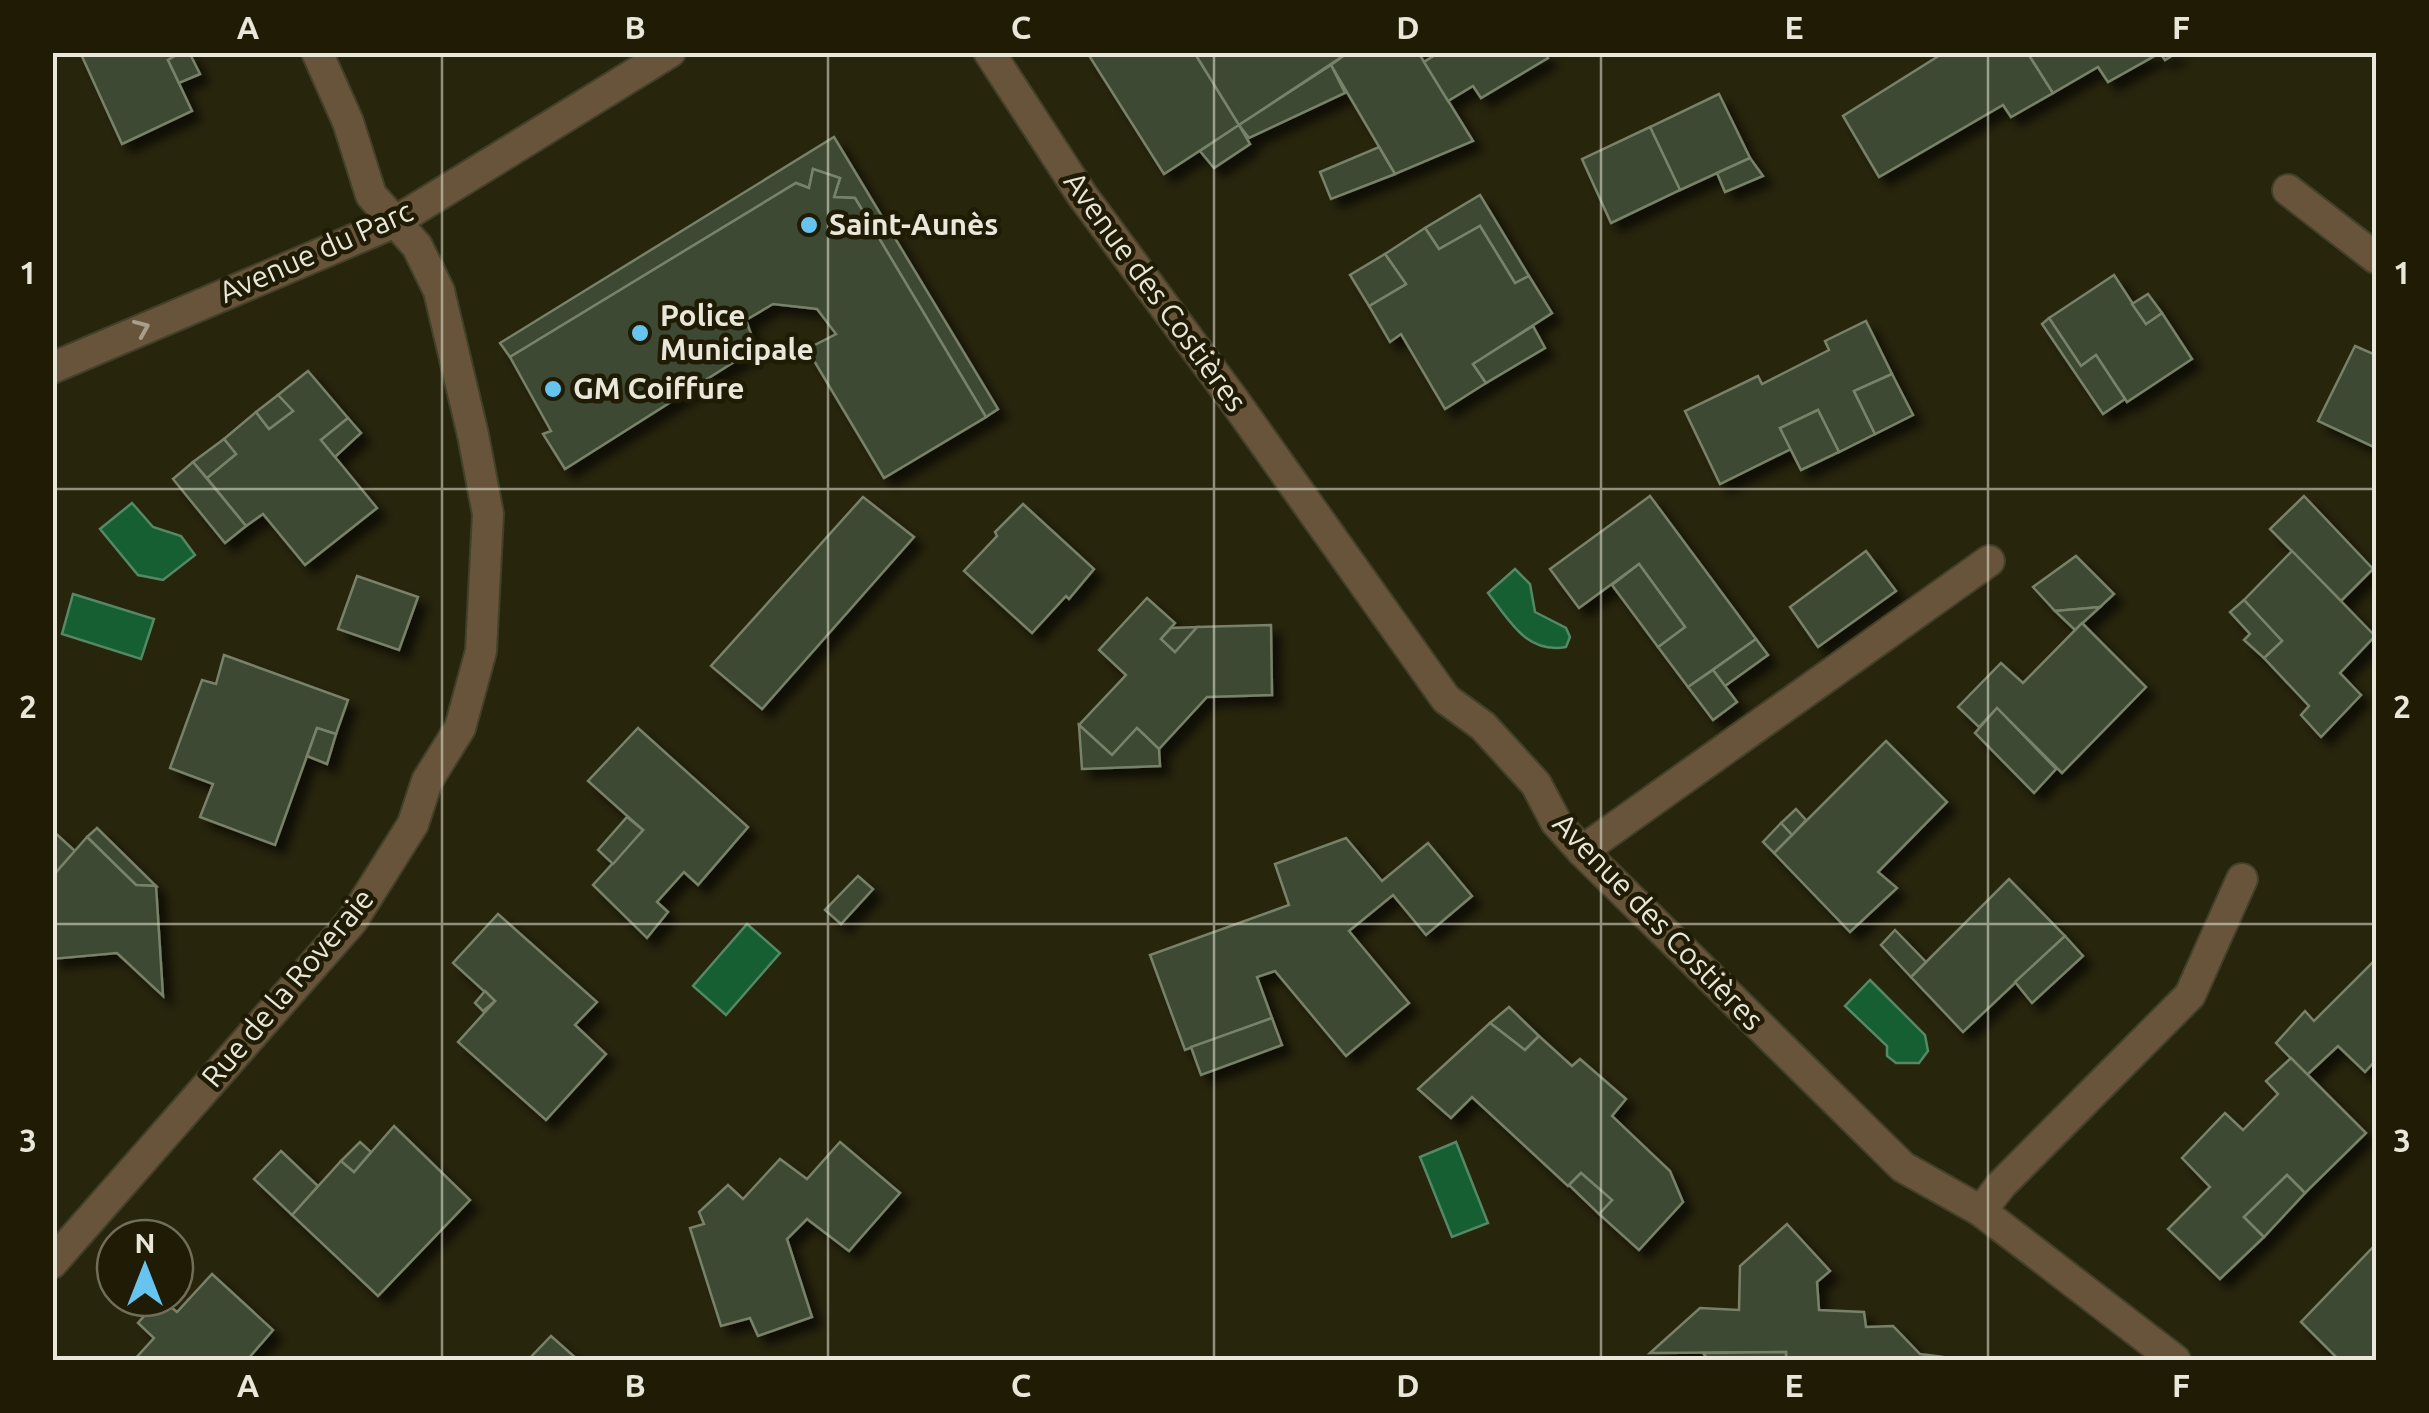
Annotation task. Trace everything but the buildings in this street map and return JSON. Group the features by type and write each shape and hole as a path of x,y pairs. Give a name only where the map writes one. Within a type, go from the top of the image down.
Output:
{"street":[{"name":"Rue de la Roveraie","path":"52,1264 352,921 414,824 427,782 460,728 481,651 488,514 439,291 417,246 371,195 348,122 317,52"},
{"name":"Avenue du Parc","path":"52,368 393,223 670,52"},
{"name":"Avenue des Costières","path":"989,52 1082,195 1446,699 1483,726 1536,784 1556,822 1582,851 1903,1167 1981,1211 2175,1360"},
{"path":"2288,190 2376,258"},
{"path":"1582,851 1989,561"},
{"path":"1981,1211 2001,1184 2190,995 2242,879"}],"shaded area":[{"path":"132,503 153,527 181,536 195,555 163,580 138,575 100,529"},
{"path":"1515,569 1530,584 1535,612 1566,628 1570,637 1566,647 1552,648 1530,640 1488,593"},
{"path":"73,594 154,619 141,659 62,634"},
{"path":"747,924 780,953 726,1015 693,986"},
{"path":"1870,980 1925,1035 1928,1051 1919,1063 1896,1063 1887,1056 1887,1046 1845,1006"},
{"path":"1456,1142 1488,1223 1452,1237 1420,1157"}],"place":[{"name":"Saint-Aunès","path":"809,225"},
{"name":"Police Municipale","path":"640,333"},
{"name":"GM Coiffure","path":"553,389"}]}
